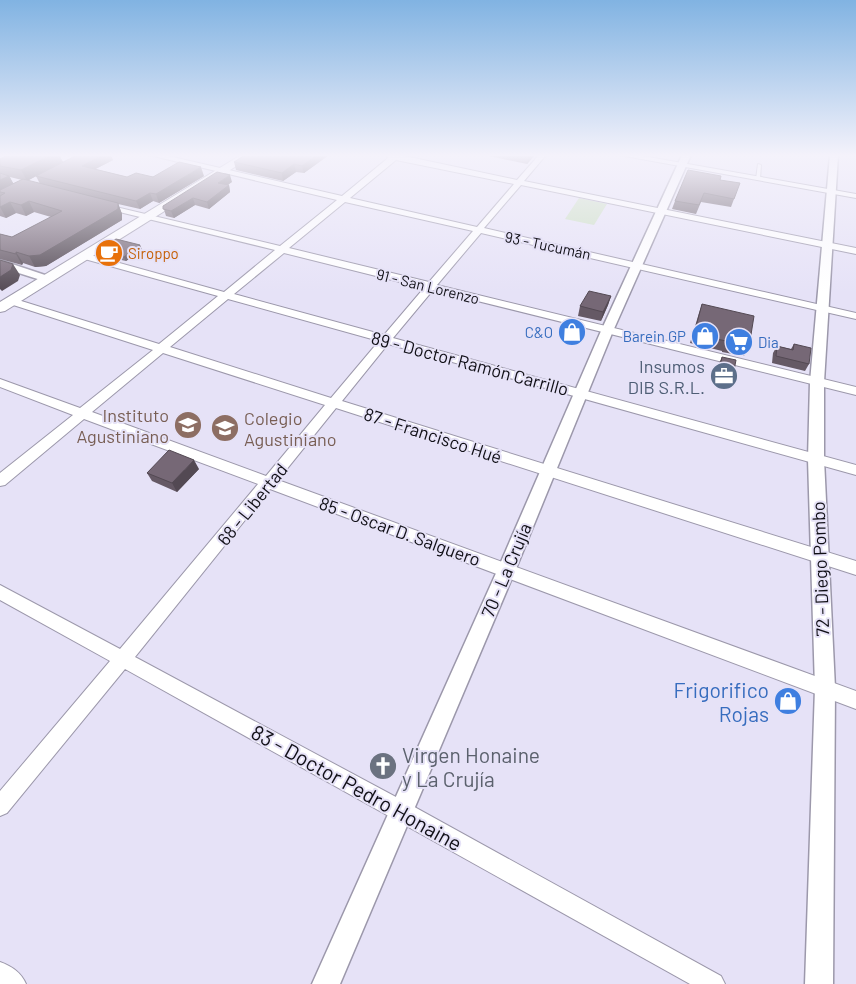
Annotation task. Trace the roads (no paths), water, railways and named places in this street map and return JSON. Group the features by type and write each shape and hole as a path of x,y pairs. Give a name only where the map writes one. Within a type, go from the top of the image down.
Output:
{"main road":[{"path":"4,303 169,201"},
{"path":"43,278 84,256 144,216"}],"street":[{"path":"0,481 342,201"},
{"name":"93 - Tucumán","path":"347,201 856,316"},
{"name":"68 - Libertad","path":"0,806 503,201"},
{"path":"611,201 856,251"},
{"name":"70 - La Crujía","path":"326,984 506,571 580,393 666,201"},
{"name":"72 - Diego Pombo","path":"819,984 825,688 816,459 817,382 830,201"},
{"name":"91 - San Lorenzo","path":"92,202 607,331 856,391"},
{"name":"89 - Doctor Ramón Carrillo","path":"84,256 856,470"},
{"path":"0,263 43,278"},
{"name":"87 - Francisco Hué","path":"4,303 334,403 856,568"},
{"name":"85 - Oscar D. Salguero","path":"0,383 856,700"},
{"name":"83 - Doctor Pedro Honaine","path":"0,592 402,811 713,984"},
{"path":"0,973 14,984"}],"place":[{"name":"Siroppo","path":"109,253"},
{"name":"C&O","path":"572,332"},
{"name":"Barein GP","path":"705,336"},
{"name":"Dia","path":"739,342"},
{"name":"Insumos DIB S.R.L.","path":"724,376"},
{"name":"Instituto Agustiniano","path":"188,425"},
{"name":"Colegio Agustiniano","path":"225,428"},
{"name":"Frigorifico Rojas","path":"788,701"},
{"name":"Virgen Honaine y La Crujía","path":"383,766"}]}
